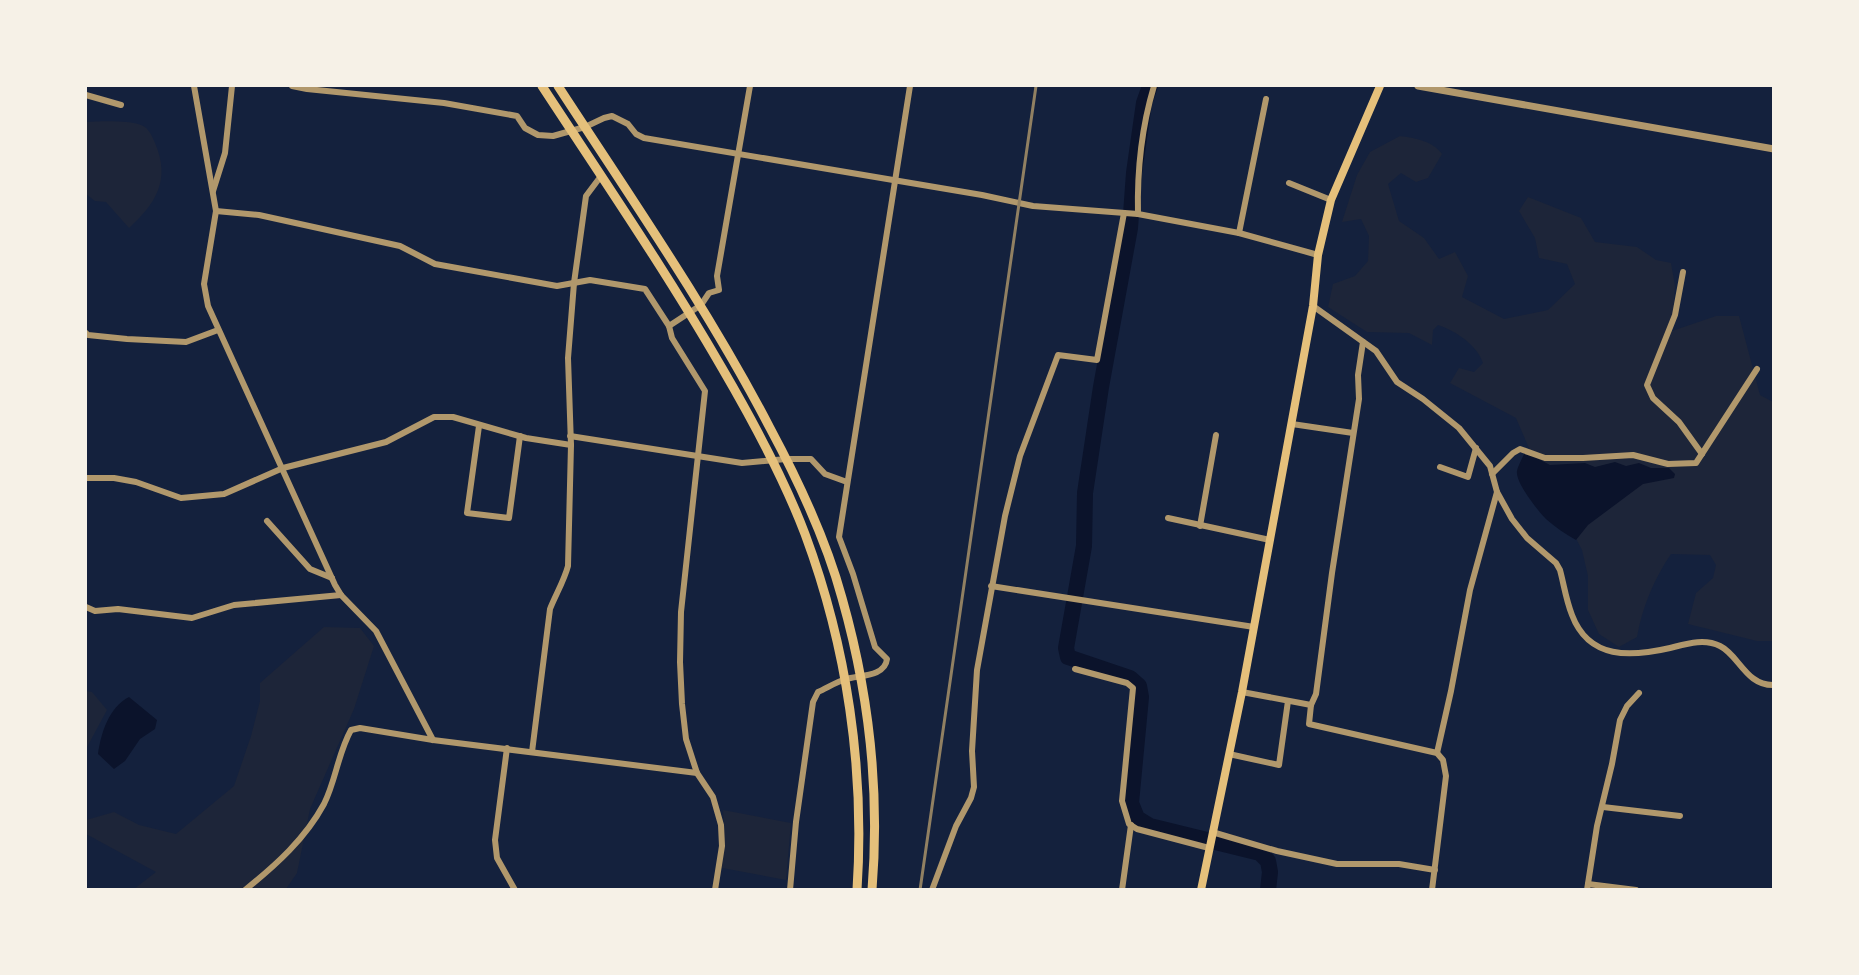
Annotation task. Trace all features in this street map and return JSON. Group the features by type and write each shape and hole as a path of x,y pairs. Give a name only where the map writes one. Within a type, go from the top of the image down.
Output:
{"highway":[{"path":"542,86 690,313 748,413 773,460 813,558 826,599 851,712 859,785 860,835 857,890"},
{"path":"558,86 733,357 809,507 842,597 861,676 874,785 876,835 872,890"}],"main road":[{"path":"1201,890 1242,692 1292,424 1312,306 1318,255 1331,200 1380,86"}],"street":[{"path":"194,86 216,211 204,284 208,306 332,578 341,595 376,631 433,740"},
{"path":"213,192 225,153 232,86"},
{"path":"291,86 444,103 517,116 525,128 538,135 553,136 612,116 628,124 636,134 644,138 982,195 1033,206 1138,214 1239,233 1318,255"},
{"path":"669,326 700,305 709,293 719,290 717,276 750,86"},
{"path":"790,890 795,831 813,702 818,692 845,680 882,670 887,659 875,647 839,537 910,86"},
{"path":"1138,214 1137,180 1154,86"},
{"path":"1418,86 1773,149"},
{"path":"86,95 121,105"},
{"path":"1239,233 1266,99"},
{"path":"532,752 550,609 564,582 568,566 571,445 568,358 574,283 586,196 601,176"},
{"path":"1289,183 1331,200"},
{"path":"216,211 259,215 400,246 435,264 557,286 590,280 645,289 669,326 672,338 705,391 681,612 680,662 686,739 697,773 713,797 721,825 722,846 715,890"},
{"path":"932,890 956,826 971,798 974,787 972,751 977,670 1005,516 1020,456 1058,355 1097,360 1124,213"},
{"path":"1683,272 1675,315 1663,340 1647,385 1653,398 1679,422 1702,454"},
{"path":"1312,306 1376,351 1397,382 1459,428 1476,448 1490,466 1497,492 1512,519 1527,538 1556,563 1560,570 1572,617 1584,635 1600,648 1621,655 1656,651 1696,641 1720,646 1758,683 1773,685"},
{"path":"86,333 127,339 186,342 218,330"},
{"path":"1363,342 1358,375 1359,399 1316,694 1311,705 1309,724 1437,753 1443,760 1446,776 1432,890"},
{"path":"1492,474 1513,453 1520,450 1545,458 1633,455 1668,464 1696,463 1757,369"},
{"path":"86,478 114,478 136,482 181,498 224,494 283,468 386,442 434,417 453,417 520,436 571,445"},
{"path":"1292,424 1353,433"},
{"path":"479,426 467,513 508,518 520,436"},
{"path":"1200,526 1216,435"},
{"path":"570,436 742,463 811,459 825,474 847,482"},
{"path":"1440,467 1468,477 1476,448"},
{"path":"1437,753 1470,590 1497,492"},
{"path":"1168,518 1270,540"},
{"path":"267,521 310,569 332,578"},
{"path":"992,586 1254,627"},
{"path":"86,607 95,611 118,609 192,618 234,605 341,595"},
{"path":"1075,669 1127,683 1133,688 1122,801 1131,825 1122,890"},
{"path":"1242,692 1311,705"},
{"path":"1636,890 1587,887 1597,826 1603,807 1620,720 1627,706 1639,693"},
{"path":"1229,754 1279,765 1288,701"},
{"path":"245,890 290,852 324,804 342,745 351,730 360,728 433,740 697,773"},
{"path":"507,748 495,840 497,858 515,890"},
{"path":"1603,807 1680,816"},
{"path":"1131,825 1137,829 1209,848"},
{"path":"1212,832 1276,851 1337,864 1399,864 1435,870"}],"shaded area":[{"path":"86,122 136,123 148,130 155,143 160,156 161,168 158,190 147,209 129,228 106,202 95,201 86,194"},
{"path":"1400,136 1429,143 1442,154 1428,178 1416,182 1401,173 1388,184 1399,221 1424,238 1439,259 1455,252 1468,276 1462,297 1504,319 1548,310 1575,284 1567,264 1539,258 1535,238 1519,211 1528,197 1581,218 1595,242 1637,247 1656,260 1671,263 1675,286 1672,331 1716,316 1739,316 1760,395 1773,402 1773,641 1757,641 1688,624 1696,593 1713,578 1716,565 1710,555 1671,554 1650,594 1637,637 1619,647 1599,634 1588,610 1588,576 1582,550 1516,418 1450,383 1459,368 1474,372 1483,363 1476,350 1459,335 1438,325 1433,330 1432,345 1409,333 1367,332 1328,307 1333,284 1355,276 1368,261 1369,236 1361,219 1342,222 1357,175 1370,152"},
{"path":"1524,454 1550,465 1585,463 1595,467 1615,462 1626,466 1639,463 1651,468 1669,468 1675,474 1674,478 1643,484 1588,525 1576,540 1546,519 1523,489 1517,471"},
{"path":"324,627 360,628 374,646 354,709 310,809 297,873 286,889 134,889 156,872 86,834 86,820 114,812 139,825 176,834 234,786 260,701 260,683"},
{"path":"86,691 92,692 107,710 86,749"},
{"path":"129,697 157,720 155,729 140,739 125,761 114,769 98,754 99,746 111,714 122,701"},
{"path":"723,810 791,823 786,880 717,867 724,828"}],"waterway":[{"path":"1150,86 1144,103 1134,173 1130,228 1101,387 1085,493 1084,546 1066,648 1068,657 1130,678 1139,686 1141,697 1131,803 1137,818 1150,826 1260,853 1268,861 1270,872 1268,890"}],"railway":[{"path":"920,890 1036,86"}]}
